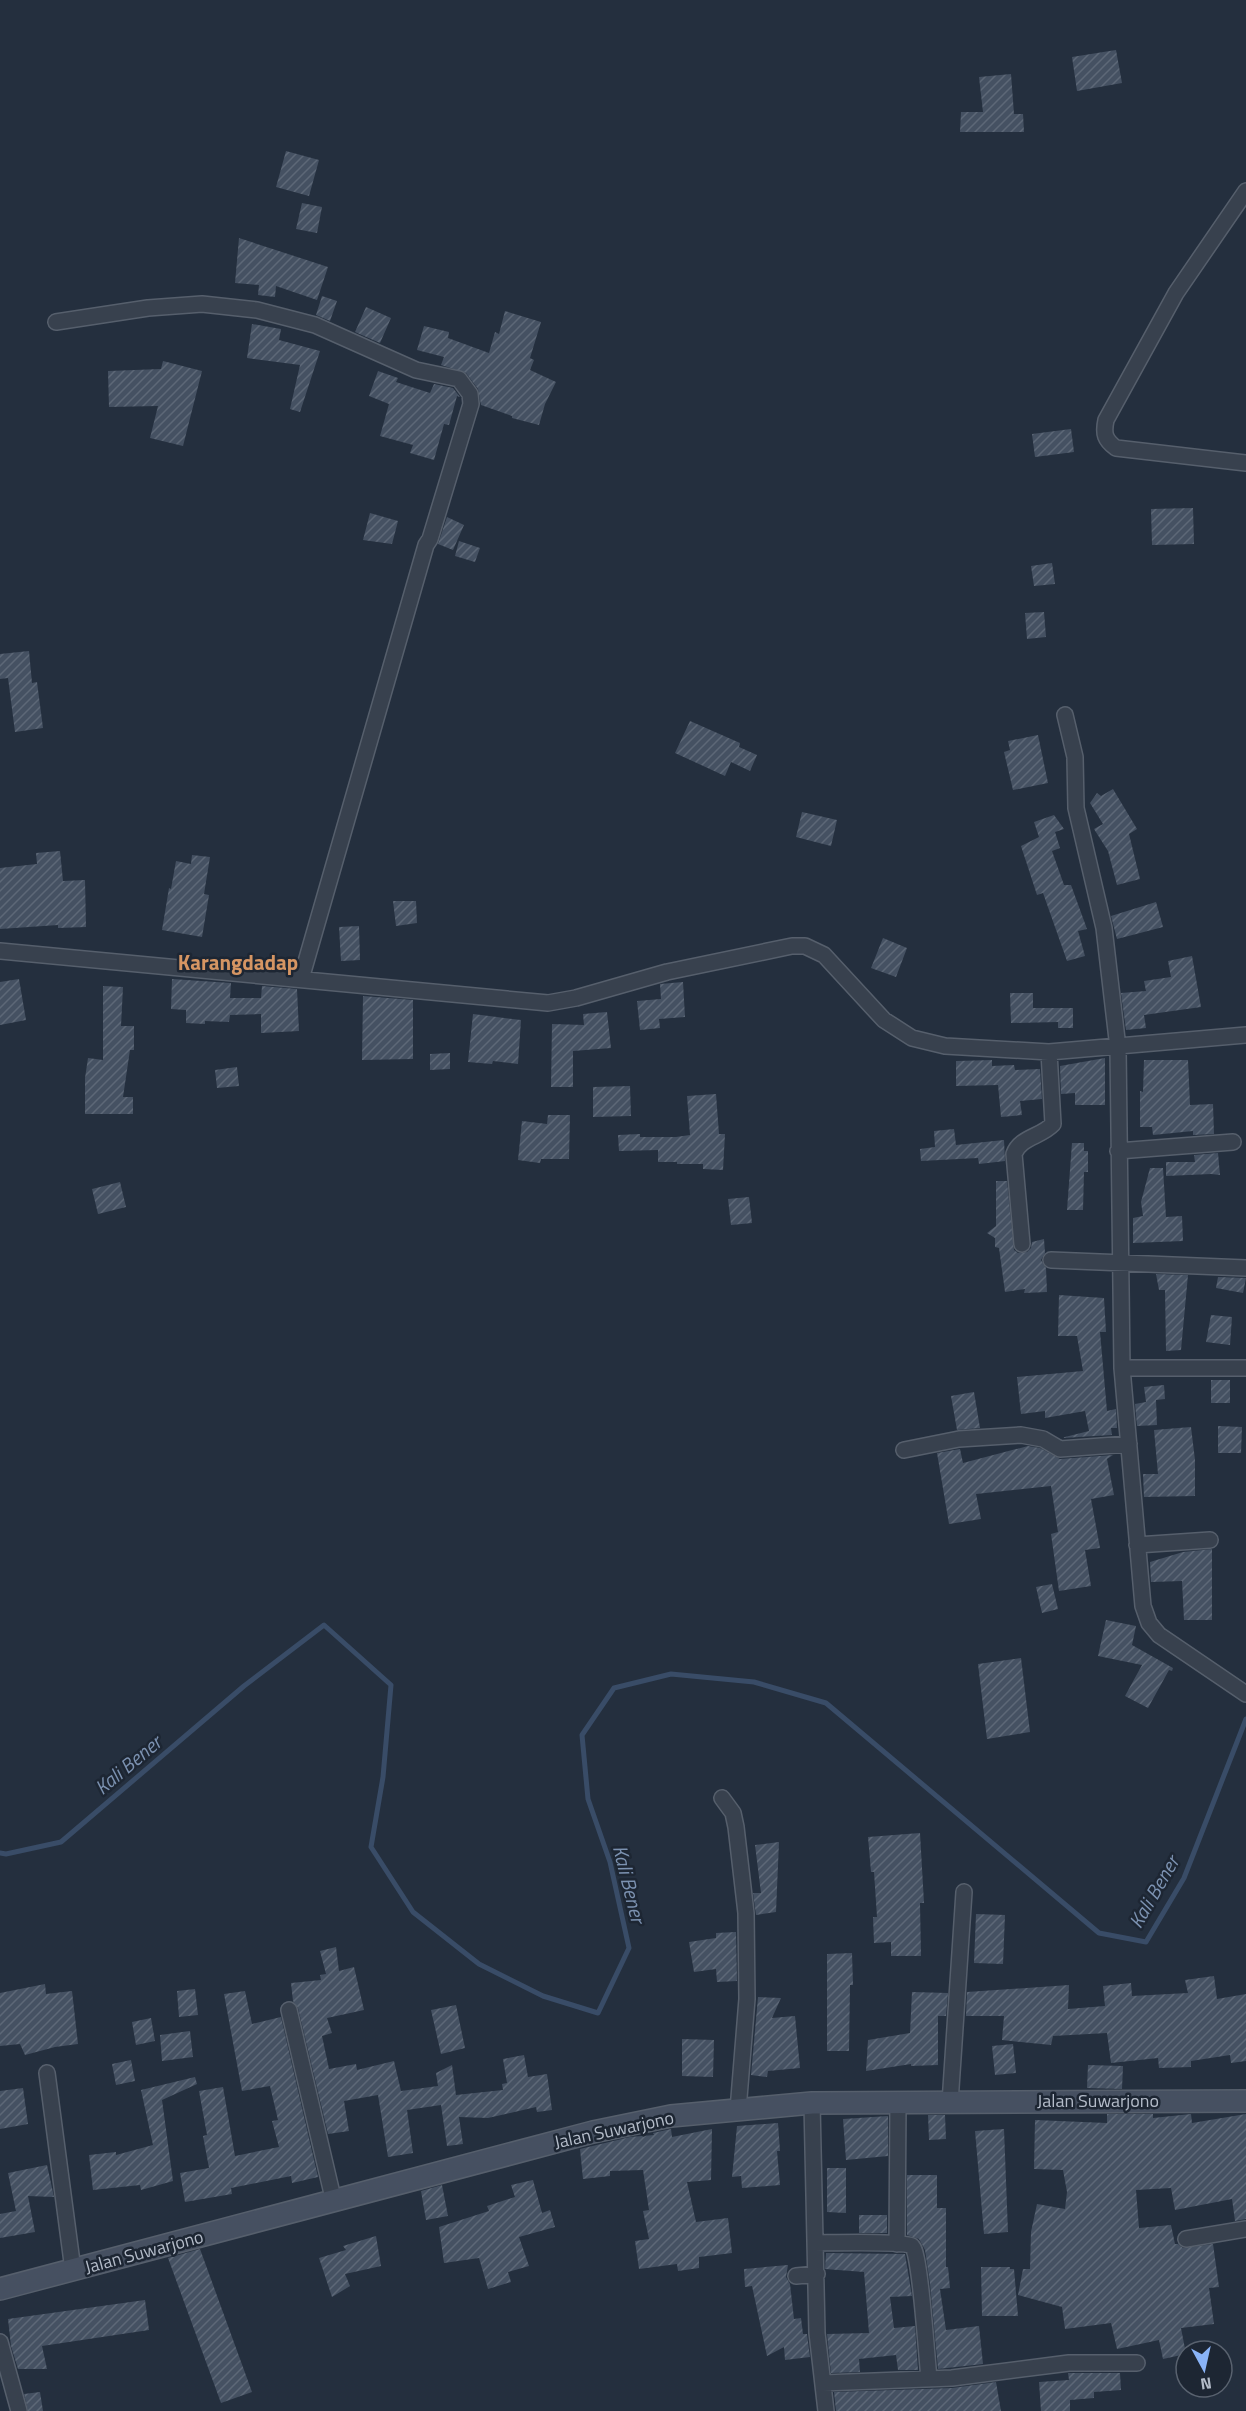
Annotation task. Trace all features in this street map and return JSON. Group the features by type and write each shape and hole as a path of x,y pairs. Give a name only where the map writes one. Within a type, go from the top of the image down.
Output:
{"street":[{"path":"1246,191 1176,293 1106,420 1104,428 1108,442 1116,448 1246,463"},
{"path":"56,322 148,308 202,304 257,310 315,325 416,370 459,379 470,394 471,404 460,443 430,539 426,545 302,979"},
{"path":"1065,715 1075,758 1076,808 1104,928 1118,1048 1122,1368 1143,1606 1149,1623 1159,1635 1246,1694"},
{"path":"0,951 548,1004 667,972 792,946 805,946 824,955 884,1020 912,1038 945,1046 1049,1052 1091,1047 1118,1048 1246,1035"},
{"path":"1022,1244 1014,1154 1020,1143 1047,1130 1053,1124 1049,1052"},
{"path":"1118,1151 1233,1142"},
{"path":"1051,1260 1246,1268"},
{"path":"1122,1368 1246,1368"},
{"path":"904,1450 959,1439 1021,1435 1043,1439 1060,1449 1129,1444"},
{"path":"1137,1545 1210,1540"},
{"path":"722,1798 733,1813 735,1820 746,1913 747,1999 738,2110"},
{"path":"950,2103 964,1892"},
{"path":"289,2010 334,2202"},
{"path":"47,2073 73,2270"},
{"name":"Jalan Suwarjono","path":"0,2289 593,2132 671,2116 812,2103 1246,2101"},
{"path":"812,2103 817,2333 826,2411"},
{"path":"897,2244 898,2103"},
{"path":"1186,2239 1246,2229"},
{"path":"815,2243 897,2244 911,2245 916,2249 920,2267 929,2378"},
{"path":"796,2276 816,2274"},
{"path":"0,2342 19,2411"},
{"path":"823,2383 952,2378 1069,2363 1137,2363"}],"building":[{"path":"1116,50 1122,83 1077,91 1072,57"},
{"path":"1011,74 1014,114 1023,114 1024,132 960,132 961,112 983,112 979,77"},
{"path":"286,151 319,160 309,196 276,187"},
{"path":"302,203 322,207 317,233 296,229"},
{"path":"239,238 328,267 317,300 276,286 275,297 258,295 259,285 235,283"},
{"path":"322,296 337,301 330,321 316,315"},
{"path":"366,307 391,318 380,343 355,332"},
{"path":"505,311 541,322 530,358 534,360 530,370 556,382 545,404 539,425 512,418 512,416 481,405 478,389 466,373 441,365 444,357 417,350 424,326 449,332 448,338 489,353 495,332 499,334"},
{"path":"252,324 281,329 279,340 320,351 300,412 290,409 300,365 247,358"},
{"path":"163,361 202,371 183,446 150,438 158,406 109,407 108,371 161,369"},
{"path":"378,371 398,378 396,382 430,393 434,384 453,388 460,397 457,396 449,425 444,424 434,460 410,453 413,445 380,436 389,404 369,396"},
{"path":"1071,429 1074,452 1035,457 1032,434"},
{"path":"1193,508 1194,544 1152,545 1151,509"},
{"path":"370,513 398,521 392,544 363,540"},
{"path":"447,517 464,525 453,550 438,544"},
{"path":"459,541 480,548 475,562 455,556"},
{"path":"1052,563 1055,584 1034,586 1031,566"},
{"path":"1044,612 1046,637 1027,639 1025,613"},
{"path":"29,651 32,683 37,682 43,728 15,732 8,678 0,679 0,654"},
{"path":"690,721 740,743 739,747 757,755 750,771 731,762 725,776 675,753"},
{"path":"1038,735 1048,783 1013,790 1004,752 1010,750 1008,741"},
{"path":"1113,789 1137,829 1129,834 1140,879 1117,885 1108,851 1094,829 1103,824 1090,803 1097,793 1101,796"},
{"path":"802,812 837,820 831,846 796,837"},
{"path":"1054,815 1064,829 1055,832 1060,848 1052,851 1064,885 1071,885 1087,929 1078,931 1085,956 1067,961 1043,893 1037,895 1021,846 1039,837 1034,822"},
{"path":"60,851 63,881 85,880 86,927 58,928 58,925 0,929 0,868 37,864 36,853"},
{"path":"192,855 210,857 204,894 209,895 202,937 162,930 176,861 191,864"},
{"path":"393,901 416,901 417,923 396,926"},
{"path":"1156,902 1163,927 1117,939 1111,916"},
{"path":"359,926 360,960 341,961 339,927"},
{"path":"883,938 907,948 896,977 871,968"},
{"path":"1192,956 1201,1007 1144,1015 1146,1028 1126,1030 1121,993 1146,991 1144,981 1171,977 1168,961"},
{"path":"19,979 26,1020 0,1025 0,982"},
{"path":"172,979 231,983 230,998 261,998 262,986 297,989 299,1031 261,1033 261,1014 230,1015 229,1022 186,1023 186,1010 171,1009"},
{"path":"683,982 685,1017 659,1019 660,1028 640,1030 637,1001 661,999 660,984"},
{"path":"103,986 123,987 121,1026 134,1026 134,1050 130,1050 123,1097 133,1097 133,1114 85,1114 85,1078 88,1058 103,1060"},
{"path":"1010,993 1033,993 1033,1008 1073,1008 1073,1028 1058,1028 1058,1022 1011,1023"},
{"path":"363,996 413,1000 413,1059 362,1060"},
{"path":"607,1012 611,1048 573,1051 573,1087 551,1087 552,1024 584,1025 583,1014"},
{"path":"473,1014 521,1020 518,1064 493,1061 492,1064 468,1062"},
{"path":"450,1053 450,1069 430,1070 430,1054"},
{"path":"1105,1058 1105,1105 1075,1105 1075,1093 1061,1094 1060,1066"},
{"path":"992,1060 992,1066 1014,1065 1015,1070 1040,1069 1042,1099 1020,1101 1022,1115 1001,1117 998,1085 956,1086 956,1061"},
{"path":"1144,1060 1188,1060 1190,1105 1213,1104 1214,1134 1193,1135 1193,1131 1153,1135 1152,1127 1140,1127 1140,1091 1143,1092"},
{"path":"237,1067 239,1086 217,1088 215,1070"},
{"path":"630,1086 631,1116 593,1117 593,1087"},
{"path":"716,1094 719,1134 725,1134 723,1170 703,1169 703,1164 658,1162 658,1150 619,1151 618,1135 676,1137 690,1135 687,1096"},
{"path":"548,1115 570,1115 569,1159 541,1159 540,1163 518,1160 522,1121 547,1124"},
{"path":"954,1129 956,1145 1004,1140 1005,1161 979,1164 978,1158 921,1161 920,1149 935,1147 934,1131"},
{"path":"1072,1143 1084,1143 1084,1151 1088,1151 1088,1172 1084,1172 1083,1210 1067,1210"},
{"path":"1218,1153 1220,1175 1166,1176 1166,1162 1195,1162 1194,1155"},
{"path":"1150,1168 1163,1168 1166,1217 1182,1216 1183,1241 1133,1243 1133,1218 1143,1216 1141,1202"},
{"path":"996,1181 1007,1181 1014,1250 1018,1253 1027,1252 1032,1242 1044,1239 1045,1253 1041,1260 1046,1268 1047,1292 1024,1293 1025,1289 1005,1292 999,1248 995,1247 995,1238 987,1233 996,1226"},
{"path":"120,1182 126,1207 98,1214 92,1189"},
{"path":"749,1197 752,1223 731,1225 728,1199"},
{"path":"1156,1274 1188,1275 1181,1350 1166,1351 1165,1290 1159,1290"},
{"path":"1218,1277 1246,1278 1243,1293 1216,1288"},
{"path":"1059,1295 1104,1298 1106,1332 1100,1332 1107,1411 1116,1409 1117,1428 1111,1428 1112,1435 1061,1438 1089,1431 1085,1411 1045,1418 1045,1411 1021,1414 1017,1377 1083,1371 1077,1336 1058,1336"},
{"path":"1211,1315 1232,1317 1230,1345 1206,1342"},
{"path":"1211,1380 1230,1380 1230,1403 1211,1403"},
{"path":"1164,1385 1165,1399 1156,1400 1157,1425 1137,1426 1135,1404 1146,1402 1144,1387"},
{"path":"974,1392 980,1428 957,1430 951,1396"},
{"path":"1218,1426 1242,1427 1241,1453 1218,1453"},
{"path":"1191,1427 1195,1460 1195,1496 1144,1497 1143,1474 1158,1474 1154,1430"},
{"path":"1028,1446 1040,1448 1060,1459 1113,1455 1107,1459 1114,1495 1091,1499 1100,1548 1085,1550 1091,1586 1059,1591 1051,1534 1058,1532 1051,1486 976,1494 981,1519 949,1524 937,1453 960,1449 963,1463"},
{"path":"1212,1549 1212,1620 1184,1620 1182,1581 1151,1582 1150,1562 1183,1552"},
{"path":"1052,1584 1058,1609 1042,1613 1036,1587"},
{"path":"1106,1620 1136,1626 1132,1645 1173,1668 1172,1671 1169,1670 1148,1708 1125,1696 1142,1665 1098,1656"},
{"path":"1021,1658 1030,1732 987,1739 978,1664"},
{"path":"920,1833 924,1903 920,1903 921,1956 891,1956 891,1942 874,1943 873,1917 877,1917 874,1872 871,1872 868,1837"},
{"path":"779,1842 776,1912 756,1915 753,1893 761,1893 755,1845"},
{"path":"976,1914 1005,1915 1003,1964 974,1963"},
{"path":"736,1932 737,1981 717,1982 716,1969 694,1972 689,1942 716,1938 716,1933"},
{"path":"336,1947 339,1971 354,1967 364,2010 327,2018 332,2033 322,2036 329,2069 356,2064 357,2070 394,2061 401,2091 438,2086 436,2073 452,2065 456,2095 503,2090 502,2084 507,2083 503,2059 524,2055 528,2077 547,2074 552,2110 537,2112 536,2107 488,2118 459,2117 463,2144 447,2146 441,2105 407,2110 413,2153 388,2157 378,2095 344,2101 349,2131 328,2134 298,2008 293,2001 291,1983 321,1980 320,1975 326,1974 320,1951"},
{"path":"852,1953 853,1985 850,1985 849,2051 827,2051 827,1954"},
{"path":"1214,1976 1217,1999 1246,1994 1246,2061 1231,2063 1230,2055 1191,2061 1191,2067 1159,2068 1158,2058 1111,2063 1107,2033 1053,2036 1051,2045 1002,2040 1004,2016 966,2016 967,1992 1069,1985 1068,2009 1105,2006 1103,1986 1131,1983 1132,1996 1188,1993 1185,1980"},
{"path":"45,1984 46,1994 72,1991 78,2044 25,2055 20,2044 0,2046 0,1993"},
{"path":"195,1989 198,2015 179,2017 177,1991"},
{"path":"245,1991 252,2024 281,2017 318,2177 292,2183 291,2176 231,2188 232,2194 185,2202 180,2173 209,2168 203,2136 207,2135 199,2091 223,2087 235,2156 279,2147 272,2121 278,2120 270,2086 242,2091 224,1994"},
{"path":"912,1992 948,1993 946,2016 938,2016 938,2065 911,2066 911,2064 866,2071 868,2040 910,2033"},
{"path":"758,1997 781,1998 772,2018 795,2016 800,2068 768,2071 767,2077 751,2075"},
{"path":"456,2005 465,2048 441,2054 431,2010"},
{"path":"151,2018 155,2041 136,2045 132,2022"},
{"path":"190,2031 193,2057 162,2061 160,2035"},
{"path":"682,2039 714,2040 713,2077 682,2076"},
{"path":"1013,2044 1016,2073 995,2075 992,2046"},
{"path":"131,2060 135,2081 116,2085 112,2064"},
{"path":"1088,2065 1123,2066 1122,2089 1087,2088"},
{"path":"195,2077 197,2084 162,2100 173,2181 141,2190 140,2185 93,2190 89,2155 116,2152 116,2155 153,2145 141,2090"},
{"path":"23,2088 28,2124 0,2129 0,2091"},
{"path":"1107,2114 1153,2114 1153,2118 1191,2114 1192,2123 1246,2114 1246,2219 1235,2221 1232,2199 1175,2210 1171,2188 1136,2190 1139,2228 1171,2225 1175,2244 1183,2248 1213,2244 1219,2287 1209,2288 1214,2324 1181,2328 1183,2339 1174,2339 1174,2357 1163,2359 1159,2340 1117,2349 1111,2323 1065,2329 1062,2307 1018,2295 1023,2269 1030,2269 1031,2232 1037,2204 1065,2209 1067,2192 1063,2170 1034,2169 1035,2120 1107,2123"},
{"path":"928,2115 945,2115 946,2139 929,2140"},
{"path":"888,2116 888,2156 846,2160 843,2119"},
{"path":"778,2123 780,2151 777,2151 780,2185 742,2188 741,2176 732,2177 737,2126"},
{"path":"671,2129 672,2137 712,2129 711,2180 687,2182 696,2222 728,2218 732,2253 699,2257 699,2268 678,2271 677,2264 639,2269 635,2241 649,2239 643,2211 649,2210 643,2170 610,2171 610,2176 583,2179 580,2149 630,2137 654,2135 653,2133"},
{"path":"1004,2129 1008,2232 984,2234 975,2131"},
{"path":"47,2165 54,2197 28,2196 35,2232 0,2238 0,2214 16,2211 8,2173"},
{"path":"827,2168 846,2168 846,2213 827,2212"},
{"path":"907,2175 937,2175 937,2208 946,2208 946,2267 948,2267 950,2288 940,2289 946,2330 979,2326 983,2364 938,2369 925,2250 919,2239 907,2235"},
{"path":"533,2180 542,2213 550,2210 555,2227 519,2237 529,2266 508,2272 511,2282 488,2289 479,2258 444,2263 439,2227 489,2211 487,2206 515,2197 511,2185"},
{"path":"442,2185 448,2216 426,2220 421,2191"},
{"path":"859,2215 887,2215 887,2233 859,2233"},
{"path":"376,2236 381,2266 345,2274 350,2286 332,2297 319,2258 346,2250 343,2246"},
{"path":"200,2249 252,2392 221,2403 168,2258"},
{"path":"826,2253 905,2254 912,2296 890,2297 894,2328 915,2326 918,2370 898,2370 896,2355 859,2359 860,2372 831,2373 827,2334 869,2333 864,2272 825,2269"},
{"path":"788,2265 786,2277 790,2284 794,2319 801,2318 803,2334 807,2334 810,2357 785,2360 784,2347 767,2356 752,2286 745,2287 744,2269"},
{"path":"981,2267 1014,2269 1018,2316 982,2316"},
{"path":"145,2300 149,2330 42,2346 47,2369 18,2369 11,2346 8,2319"},
{"path":"1068,2373 1120,2373 1121,2390 1094,2392 1094,2398 1070,2400 1070,2411 1041,2411 1039,2382 1069,2380"},
{"path":"996,2382 1001,2411 836,2411 834,2392 952,2388"},
{"path":"40,2392 43,2411 28,2411 24,2394"}],"waterway":[{"name":"Kali Bener","path":"0,1853 6,1854 61,1842 244,1686 324,1625 391,1685 383,1777 371,1847 413,1912 479,1964 543,1996 598,2013 629,1948 610,1862 588,1799 582,1735 614,1688 671,1674 754,1682 826,1703 1099,1933 1146,1942 1184,1878 1246,1719"}],"district":[{"name":"Karangdadap","path":"238,963"}]}
